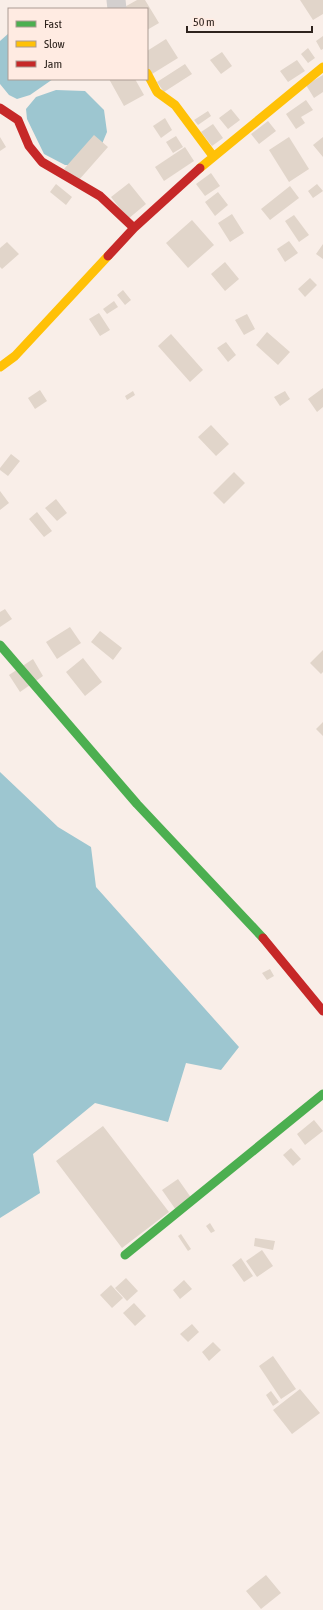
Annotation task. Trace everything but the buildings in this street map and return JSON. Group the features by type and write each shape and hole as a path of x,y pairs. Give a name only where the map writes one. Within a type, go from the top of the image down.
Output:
{"street":[{"path":"0,367 15,356 134,228 213,156 323,67"},
{"path":"148,75 157,92 175,105 213,156"},
{"path":"0,108 18,120 29,146 42,162 100,196 134,228"},
{"path":"0,645 137,804 276,952 323,1010"},
{"path":"125,1255 323,1094"}],"water":[{"path":"8,34 8,80 52,80 30,95 17,99 9,95 0,84 0,41"},
{"path":"56,90 85,91 104,110 107,132 99,151 81,165 65,165 44,154 27,119 26,109 36,97"},
{"path":"0,772 58,827 91,847 96,887 239,1047 221,1070 186,1063 168,1122 95,1103 33,1154 40,1193 0,1218"}],"traffic: fast":[{"path":"0,645 137,804 263,938"},
{"path":"125,1255 323,1094"}],"traffic: slow":[{"path":"200,168 323,67"},
{"path":"148,75 157,92 175,105 213,156"},
{"path":"0,367 15,356 108,256"}],"traffic: jam":[{"path":"0,108 18,120 29,146 42,162 100,196 134,228"},
{"path":"108,256 134,228 200,168"},
{"path":"263,938 323,1011"}]}
